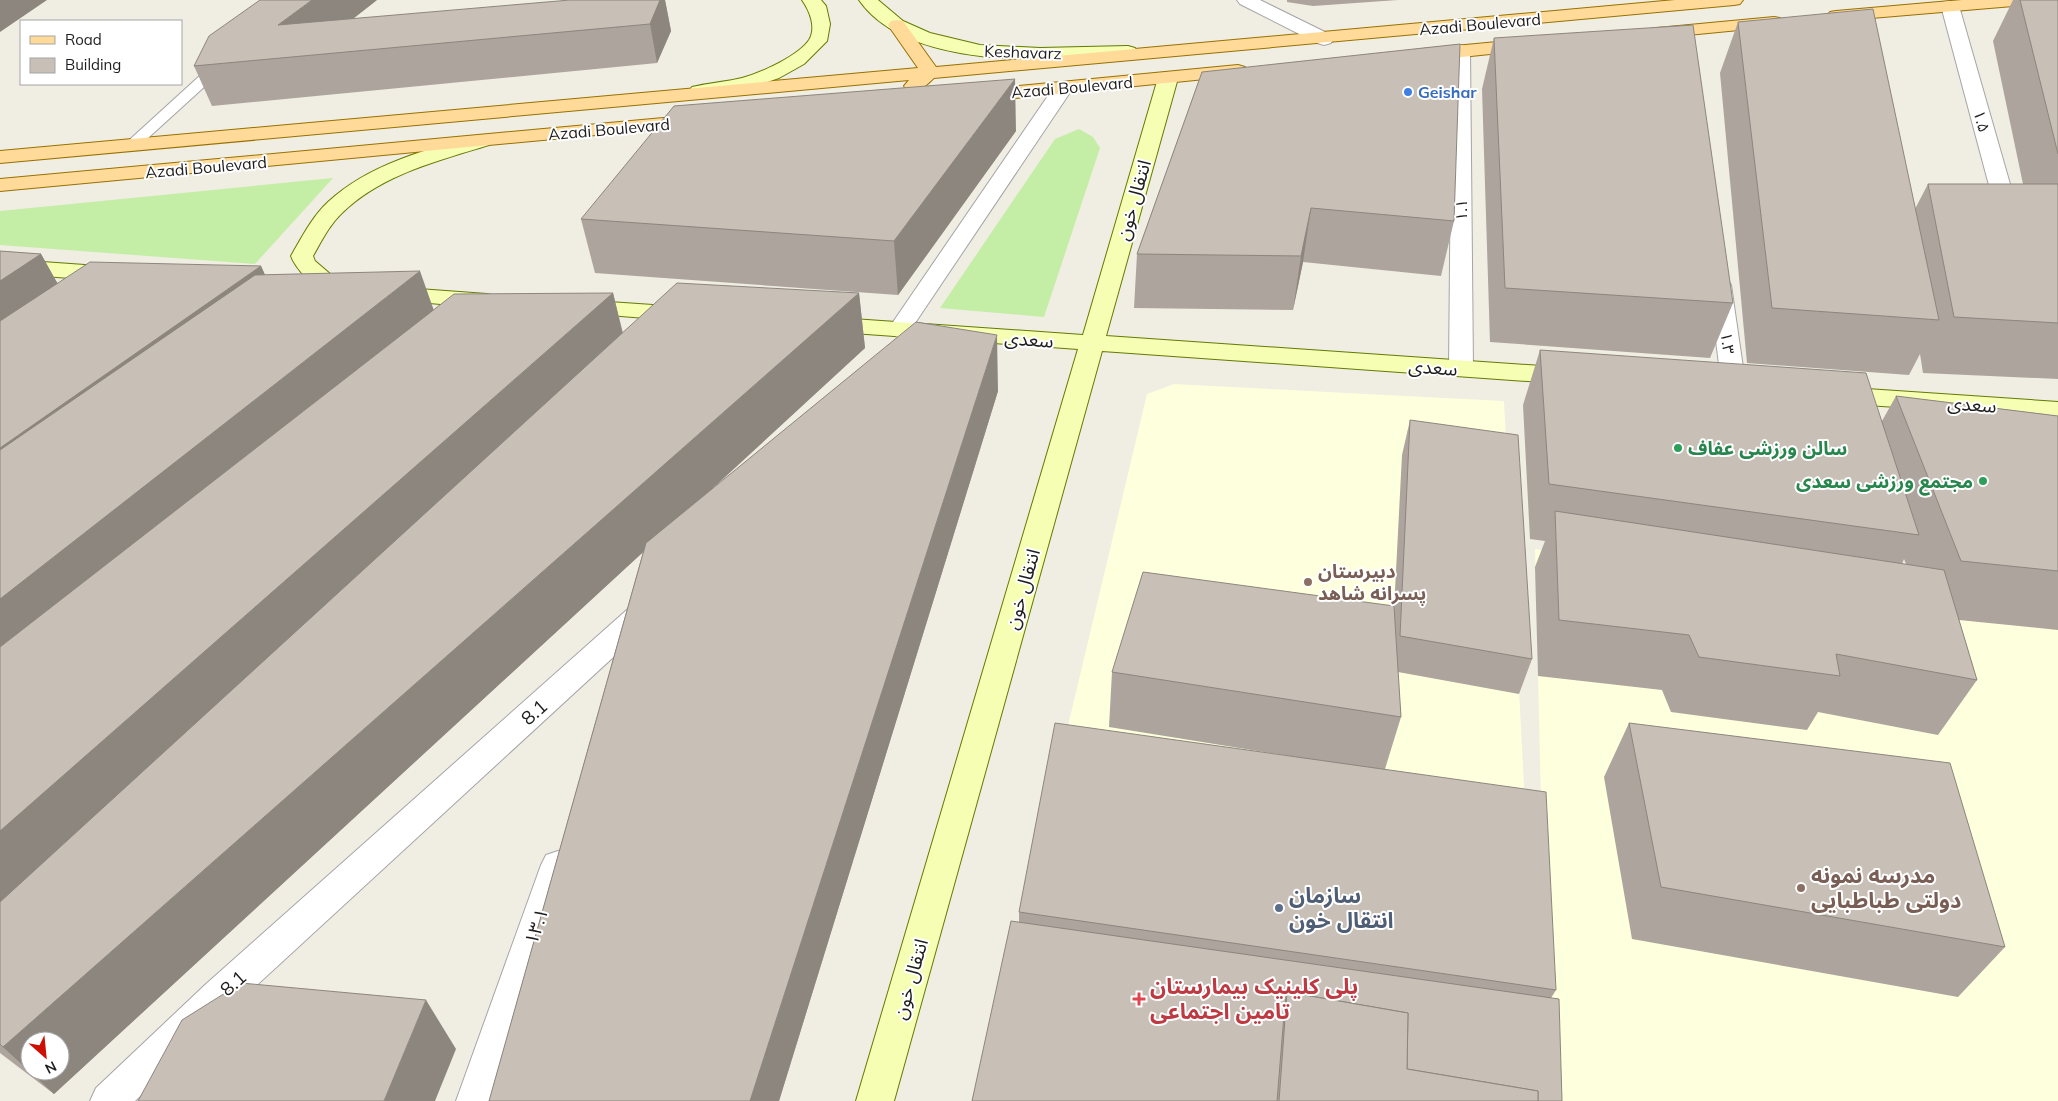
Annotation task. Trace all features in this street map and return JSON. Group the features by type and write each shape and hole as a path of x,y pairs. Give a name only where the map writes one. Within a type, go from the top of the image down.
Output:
{"main road":[{"path":"662,98 745,82 772,74 797,60 818,41 821,24 817,6 811,0"},
{"name":"Keshavarz","path":"868,0 897,24 939,43 980,51 1054,54 1192,50"},
{"name":"Azadi Boulevard","path":"0,157 1324,39 1734,0"},
{"path":"1822,18 2025,0"},
{"path":"1636,35 1686,40 1792,20"},
{"path":"897,24 927,66 927,74 901,98 924,100"},
{"name":"Azadi Boulevard","path":"1403,56 1549,43"},
{"name":"Azadi Boulevard","path":"954,98 1256,70"},
{"name":"انتقال خون","path":"875,1101 1168,78"},
{"name":"Azadi Boulevard","path":"0,186 718,119"},
{"path":"354,292 305,264 302,256 314,232 359,187 386,172 482,141"},
{"path":"0,266 128,284"},
{"path":"296,288 500,302"},
{"path":"562,306 695,315"},
{"name":"سعدی","path":"802,323 1588,377"},
{"name":"سعدی","path":"1812,393 2058,410"}],"street":[{"path":"1253,1 1324,39"},
{"name":"۱.۵","path":"1950,6 2011,193 2013,235"},
{"name":"۱.۱","path":"1461,368 1462,51"},
{"path":"899,330 1063,88"},
{"name":"۱.۳","path":"1716,262 1734,388"},
{"path":"464,326 500,302"},
{"path":"663,335 695,315"},
{"path":"941,359 969,335"},
{"name":"8.1","path":"109,1101 219,996 658,600 628,664"},
{"name":"۱۳.۱","path":"475,1101 566,841"},
{"path":"174,1084 219,996"}],"lane":[{"path":"131,146 235,52"}],"shaded area":[{"name":"دبیرستان پسرانه شاهد","path":"1174,384 1504,401 1526,824 1061,755 1147,394"},
{"name":"مدرسه نمونه دولتی طباطبایی","path":"1535,549 2058,621 2058,1101 1548,1101"}],"green space":[{"path":"1079,129 1093,137 1100,148 1044,317 940,308 1055,139"},
{"path":"333,178 255,264 0,245 0,211"}],"building":[{"path":"260,0 312,0 278,25 570,0 660,0 650,24 194,66 209,36"},
{"path":"2020,0 2058,0 2058,154"},
{"path":"1873,9 1939,320 1772,308 1738,22"},
{"path":"1693,25 1733,303 1505,288 1494,38"},
{"path":"1460,44 1454,221 1311,208 1301,256 1137,254 1202,72"},
{"path":"1015,79 894,241 581,219 674,106"},
{"path":"1928,184 2058,184 2058,323 1954,317"},
{"path":"0,251 41,254 0,281"},
{"path":"90,262 261,266 0,448 0,321"},
{"path":"420,271 0,599 0,450 255,275"},
{"path":"677,283 859,293 3,1047 0,1044 0,902"},
{"path":"613,293 0,831 0,647 454,294"},
{"path":"916,322 997,335 750,1101 489,1101 646,543"},
{"path":"1540,350 1866,373 1919,535 1549,484"},
{"path":"1896,396 2058,416 2058,571 1961,561"},
{"path":"1410,420 1518,435 1532,659 1400,636"},
{"path":"1555,511 1944,570 1977,680 1836,654 1840,676 1699,657 1689,635 1559,620"},
{"path":"1143,572 1394,606 1401,717 1112,672"},
{"name":"سازمان انتقال خون","path":"1055,723 1546,792 1556,990 1019,912"},
{"path":"1629,723 1950,763 2005,947 1661,887"},
{"name":"پلی کلینیک بیمارستان تامین اجتماعی","path":"1011,921 1559,999 1562,1101 1538,1101 1538,1091 1407,1069 1408,1013 1287,992 1277,1101 972,1101"},
{"path":"241,983 426,1000 384,1101 138,1101 182,1020"},
{"path":"1287,992 1408,1013 1407,1069 1538,1091 1538,1101 1279,1101"}],"place":[{"name":"Geishar","path":"1408,92"},
{"name":"سالن ورزشی عفاف","path":"1678,448"},
{"name":"مجتمع ورزشی سعدی","path":"1983,481"},
{"name":"دبیرستان پسرانه شاهد","path":"1308,582"},
{"name":"مدرسه نمونه دولتی طباطبایی","path":"1801,888"},
{"name":"سازمان انتقال خون","path":"1279,908"},
{"name":"پلی کلینیک بیمارستان تامین اجتماعی","path":"1139,999"}]}
